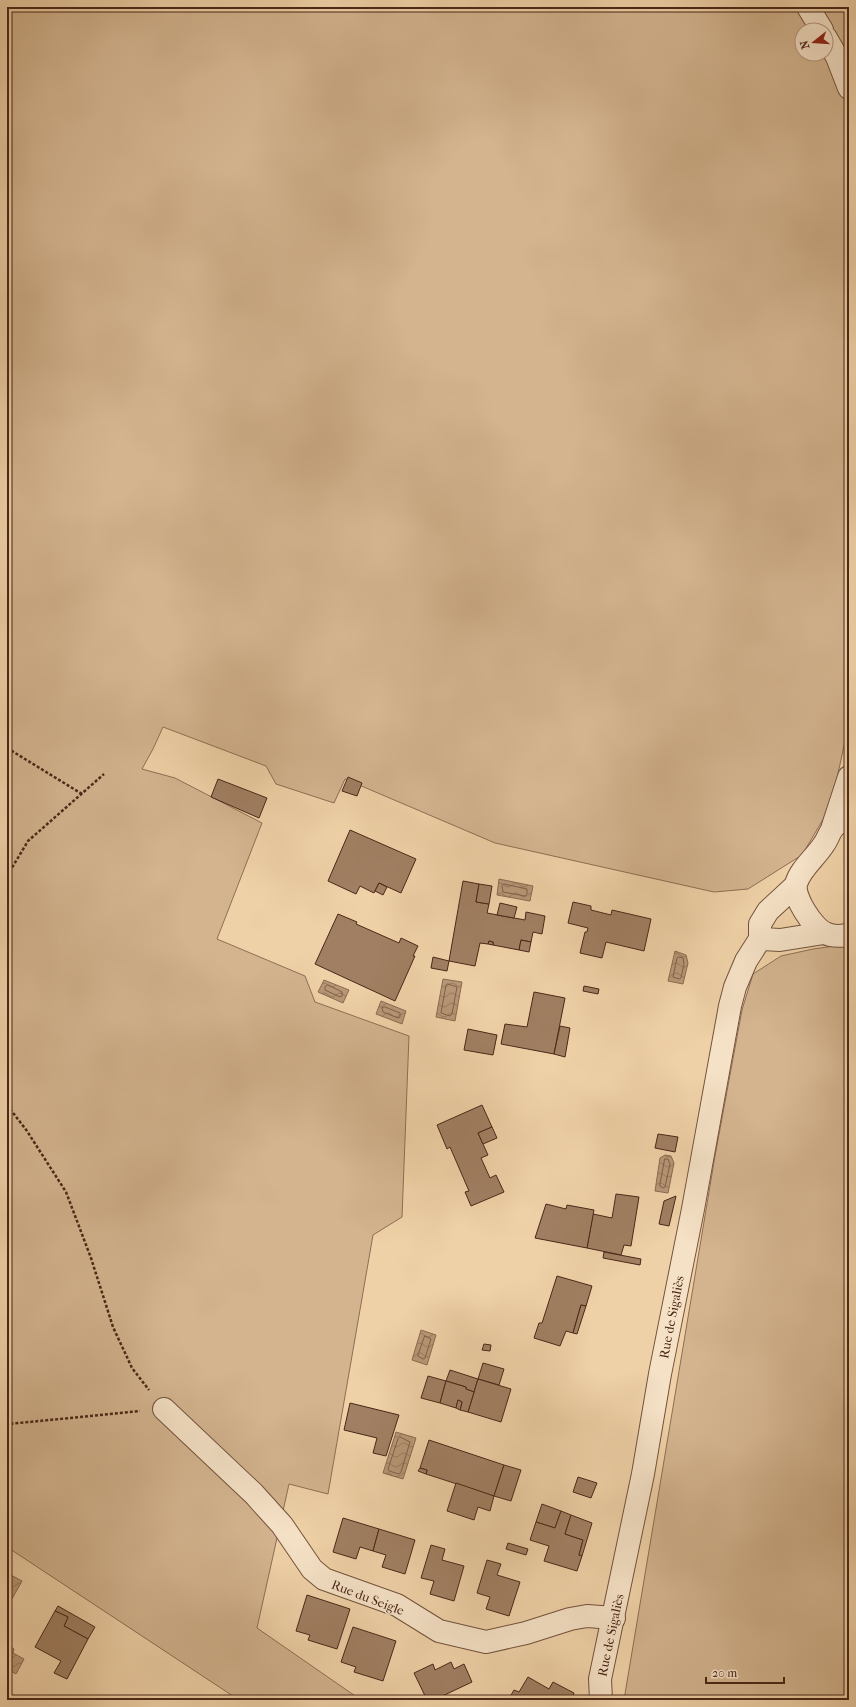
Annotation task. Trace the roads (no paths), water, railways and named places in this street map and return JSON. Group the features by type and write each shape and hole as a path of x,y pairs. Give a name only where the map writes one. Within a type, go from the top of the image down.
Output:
{"street":[{"path":"808,7 817,22"},
{"path":"834,52 849,88"},
{"name":"Rue de Sigaliès","path":"601,1700 600,1679 644,1474 660,1374 693,1209 730,1006 735,987 746,962 760,939 760,924 768,911 796,886 800,874 841,823 849,777"},
{"path":"796,886 799,902 806,914 824,933"},
{"path":"760,939 780,940 824,933 837,936 849,935"},
{"name":"Rue du Seigle","path":"164,1409 282,1524 312,1569 324,1579 397,1605 439,1631 486,1642 526,1633 587,1616 614,1618"}],"water":[{"path":"499,879 533,886 530,901 497,895"},
{"path":"675,951 686,955 688,963 683,984 668,981"},
{"path":"443,979 462,982 455,1021 436,1017"},
{"path":"324,980 349,990 343,1003 318,992"},
{"path":"381,1001 406,1011 402,1024 376,1014"},
{"path":"665,1155 671,1156 674,1163 668,1193 655,1191 660,1158"},
{"path":"421,1330 436,1335 427,1365 412,1360"},
{"path":"396,1432 416,1438 403,1479 383,1473"},
{"path":"7,1573 22,1581 8,1606 7,1606"},
{"path":"10,1646 14,1649 13,1653 24,1659 16,1674 7,1669 7,1650"}]}
